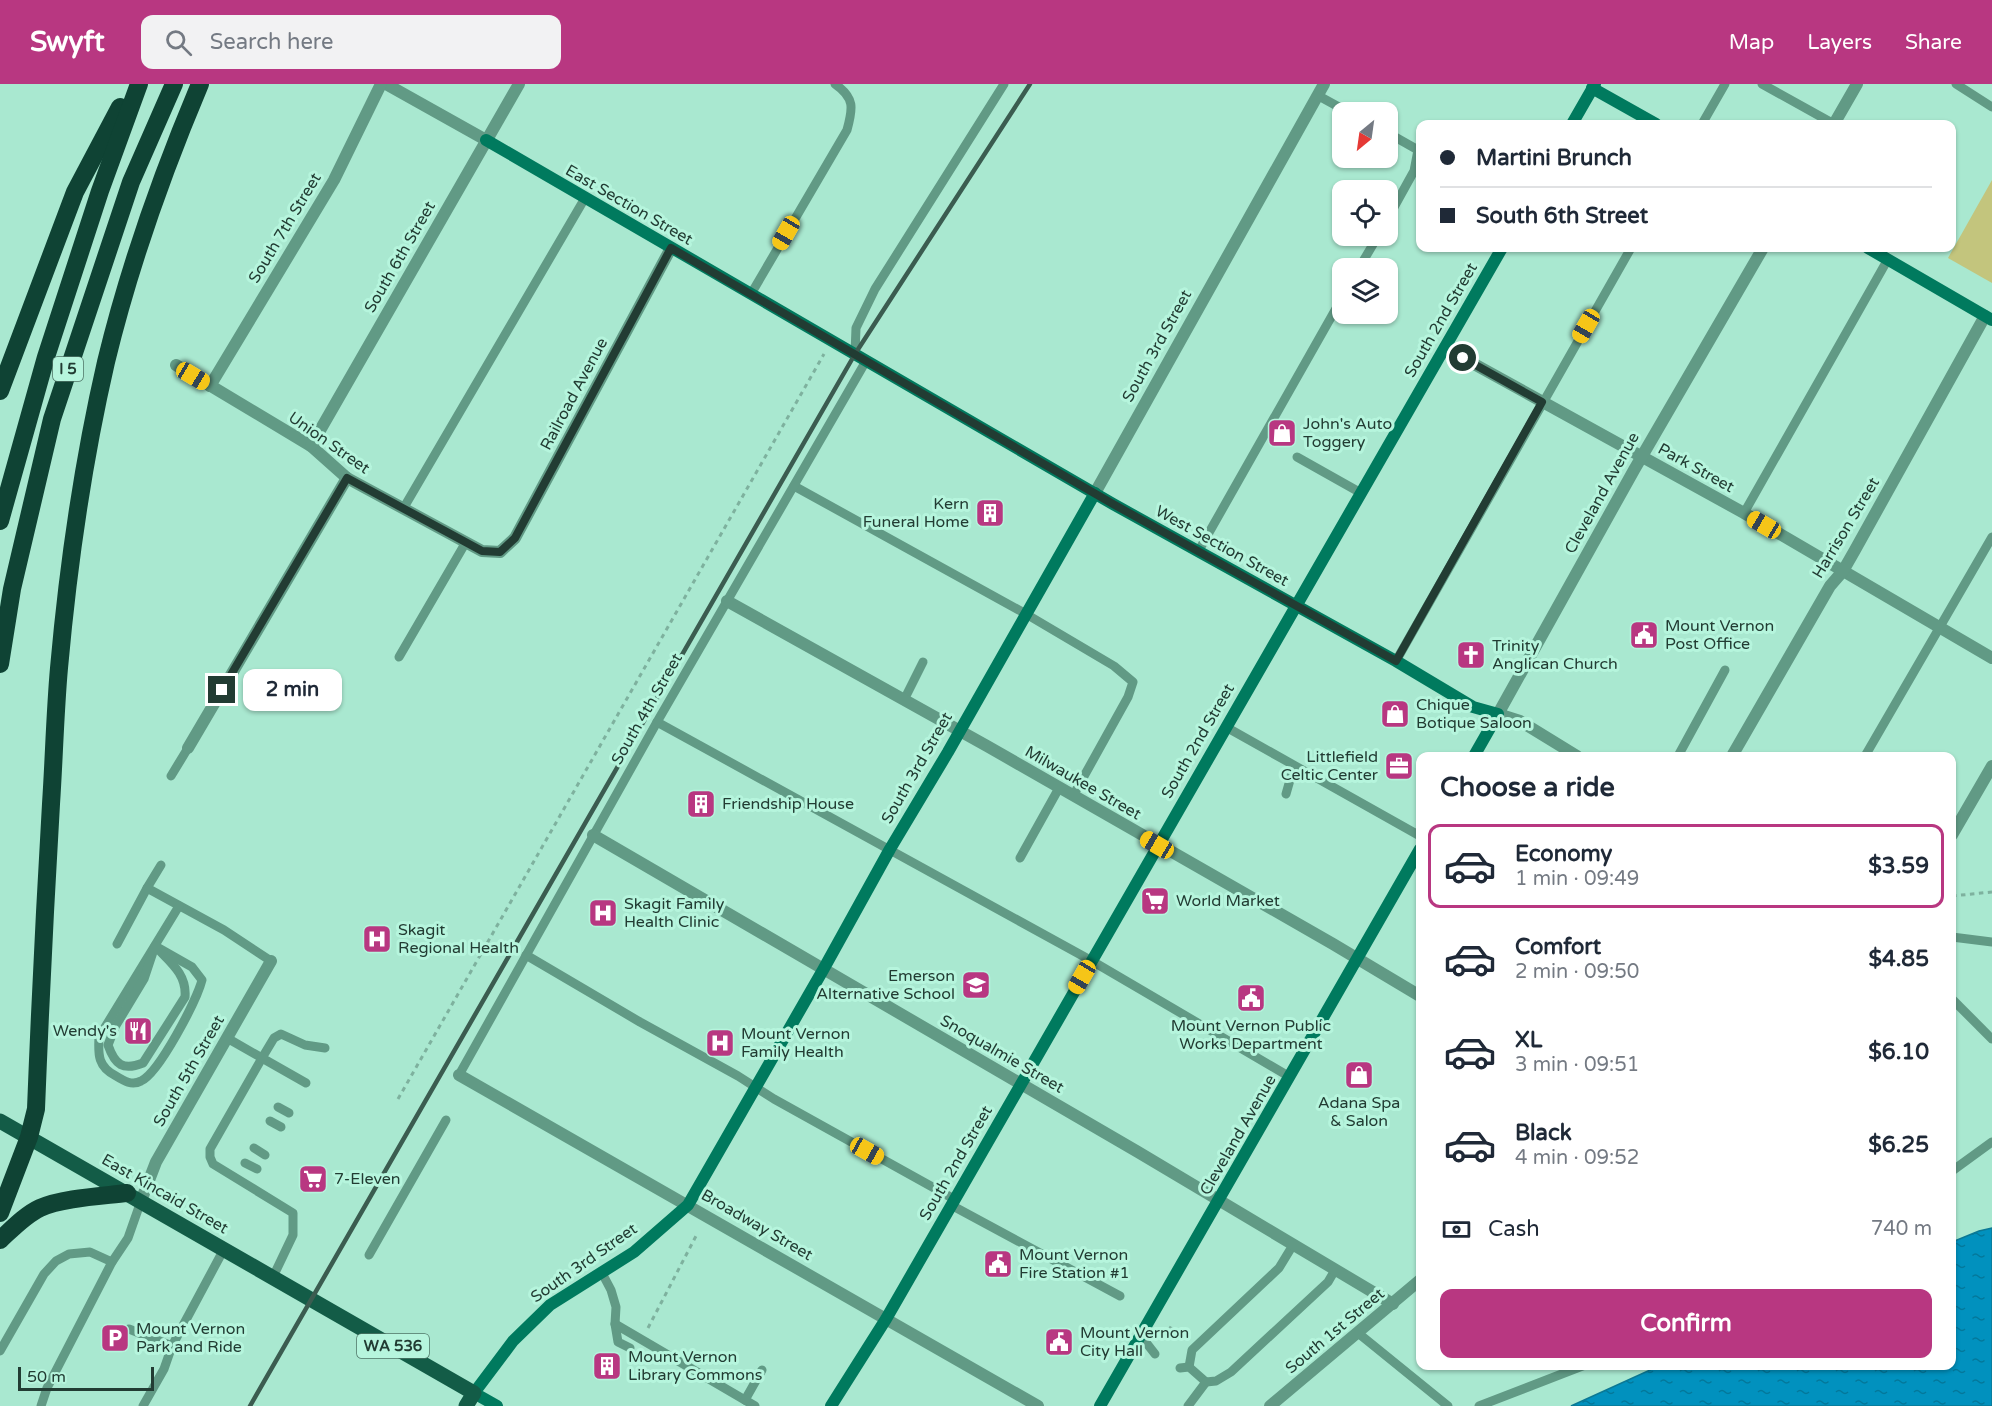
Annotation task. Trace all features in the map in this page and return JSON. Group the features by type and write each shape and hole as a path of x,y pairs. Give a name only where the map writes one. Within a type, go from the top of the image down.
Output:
{"highway":[{"path":"0,391 75,192 132,84"},
{"name":"I 5","path":"0,522 46,357 100,190 139,84"},
{"name":"I 5","path":"0,664 12,589 51,419 131,182 174,84"},
{"path":"0,1213 29,1137 36,1109 59,670 73,545 106,362 138,249 180,131 200,84"},
{"path":"0,1240 39,1208 54,1203 134,1197"}],"main road":[{"name":"East Kincaid Street","path":"0,1121 273,1276 470,1399"}],"street":[{"name":"South 7th Street","path":"210,386 334,180 381,84"},
{"name":"East Section Street","path":"386,84 855,354"},
{"name":"South 6th Street","path":"311,446 519,84"},
{"path":"1836,120 1857,84"},
{"path":"1574,120 1594,86 1649,120"},
{"name":"South 3rd Street","path":"470,1399 513,1341 550,1305 634,1252 688,1205 1095,494 1320,90"},
{"name":"Railroad Avenue","path":"500,552 515,538 671,248"},
{"name":"South 2nd Street","path":"831,1406 886,1319 1019,1084 1500,252"},
{"name":"Cleveland Avenue","path":"1476,752 1641,456 1761,252"},
{"path":"1875,252 1989,318"},
{"name":"Harrison Street","path":"1734,752 1830,586 1843,571 1989,318"},
{"name":"Park Street","path":"1445,348 1744,513 1992,658"},
{"name":"West Section Street","path":"855,354 1095,494 1396,661 1473,707 1520,721 1570,752"},
{"name":"Union Street","path":"176,365 311,446 347,478 482,551 500,552"},
{"path":"188,748 347,478"},
{"name":"Milwaukee Street","path":"727,601 960,731 1416,994"},
{"path":"1956,828 1992,766"},
{"name":"Snoqualmie Street","path":"592,835 1393,1304"},
{"name":"Cleveland Avenue","path":"1100,1406 1416,856"},
{"name":"South 5th Street","path":"134,1197 271,961"},
{"name":"Broadway Street","path":"459,1075 1038,1406"},
{"name":"South 1st Street","path":"1270,1406 1416,1284"},
{"path":"470,1399 497,1406"}],"lane":[{"path":"751,294 847,130 851,103 847,93 835,84"},
{"path":"855,354 856,328 875,289 1004,84"},
{"path":"1704,120 1725,84"},
{"path":"1762,84 1827,120"},
{"path":"1956,84 1992,106"},
{"path":"1320,90 1335,102"},
{"path":"1398,139 1416,149"},
{"path":"1398,200 1414,171 1416,160"},
{"path":"403,509 585,198"},
{"path":"1396,661 1629,252"},
{"path":"1744,513 1888,259"},
{"path":"1198,552 1332,316"},
{"name":"South 4th Street","path":"459,1075 592,835 866,361"},
{"path":"1297,457 1361,493"},
{"path":"794,486 1026,615 1114,666 1133,682 1128,697 1073,796"},
{"path":"1868,752 1992,537"},
{"path":"399,657 466,542"},
{"path":"904,700 923,662"},
{"path":"1680,752 1725,670"},
{"path":"657,722 1092,961 1290,1077"},
{"path":"1226,727 1416,834"},
{"path":"171,776 188,748"},
{"path":"1286,794 1294,766"},
{"path":"1020,858 1059,788"},
{"path":"117,944 161,865"},
{"path":"147,888 224,930 271,961"},
{"path":"155,946 192,967 202,980 198,996 156,1068 141,1082 128,1083 107,1072 98,1057 99,1037 179,906"},
{"path":"1956,938 1992,942"},
{"path":"155,946 180,973 186,985 185,997 143,1063 132,1068 121,1066 112,1057 108,1045 115,1027 144,979 155,946"},
{"path":"526,955 952,1202 1120,1296"},
{"path":"1956,1003 1992,1039"},
{"path":"273,1276 293,1235 293,1213 213,1164 210,1157 274,1038 281,1034 305,1045 325,1048"},
{"path":"227,1038 306,1083"},
{"path":"278,1107 289,1113"},
{"path":"369,1255 446,1120"},
{"path":"270,1121 281,1127"},
{"path":"1956,1168 1992,1142"},
{"path":"254,1148 265,1155"},
{"path":"245,1163 257,1169"},
{"path":"41,1406 47,1388 112,1262 128,1238 134,1197"},
{"path":"1293,1245 1279,1268 1192,1350 1184,1367 1206,1382 1216,1381 1238,1366 1328,1282 1335,1270"},
{"path":"143,1406 224,1249"},
{"path":"0,1350 44,1274 57,1261 69,1254 90,1252 112,1262"},
{"path":"602,1273 611,1290 616,1307 615,1323 618,1342 630,1348"},
{"path":"615,1323 755,1406"},
{"path":"129,1329 172,1346"},
{"path":"1358,1333 1448,1406"},
{"path":"1141,1336 1155,1354"},
{"path":"745,1400 762,1370"},
{"path":"1479,1406 1572,1370"},
{"path":"1188,1406 1206,1382"}],"path":[{"path":"398,1099 832,340"},
{"path":"1956,896 1992,892"},
{"path":"648,1329 696,1236"},
{"path":"1168,1327 1179,1333"}],"green space":[{"path":"1992,180 1992,283 1948,258 1951,252 1956,252 1956,244"}],"water":[{"path":"1992,1228 1992,1406 1571,1406 1650,1370 1956,1370 1956,1240"}],"railway":[{"path":"250,1406 855,354 1030,84"}],"place":[{"name":"John's Auto Toggery","path":"1282,433"},
{"name":"Kern Funeral Home","path":"990,513"},
{"name":"Mount Vernon Post Office","path":"1644,635"},
{"name":"Trinity Anglican Church","path":"1471,655"},
{"name":"Chique Botique Saloon","path":"1395,714"},
{"name":"Littlefield Celtic Center","path":"1399,766"},
{"name":"Friendship House","path":"701,804"},
{"name":"World Market","path":"1155,901"},
{"name":"Skagit Family Health Clinic","path":"603,913"},
{"name":"Skagit Regional Health","path":"377,939"},
{"name":"Emerson Alternative School","path":"976,985"},
{"name":"Mount Vernon Public Works Department","path":"1251,998"},
{"name":"Wendy's","path":"138,1031"},
{"name":"Mount Vernon Family Health","path":"720,1043"},
{"name":"Adana Spa & Salon","path":"1359,1075"},
{"name":"7-Eleven","path":"313,1179"},
{"name":"Mount Vernon Fire Station #1","path":"998,1264"},
{"name":"Mount Vernon Park and Ride","path":"115,1338"},
{"name":"Mount Vernon City Hall","path":"1059,1342"},
{"name":"Mount Vernon Library Commons","path":"607,1366"}],"route":[{"path":"222,690 347,478 482,551 500,552 515,538 671,248 1113,504 1396,661 1542,402 1463,358"}]}
